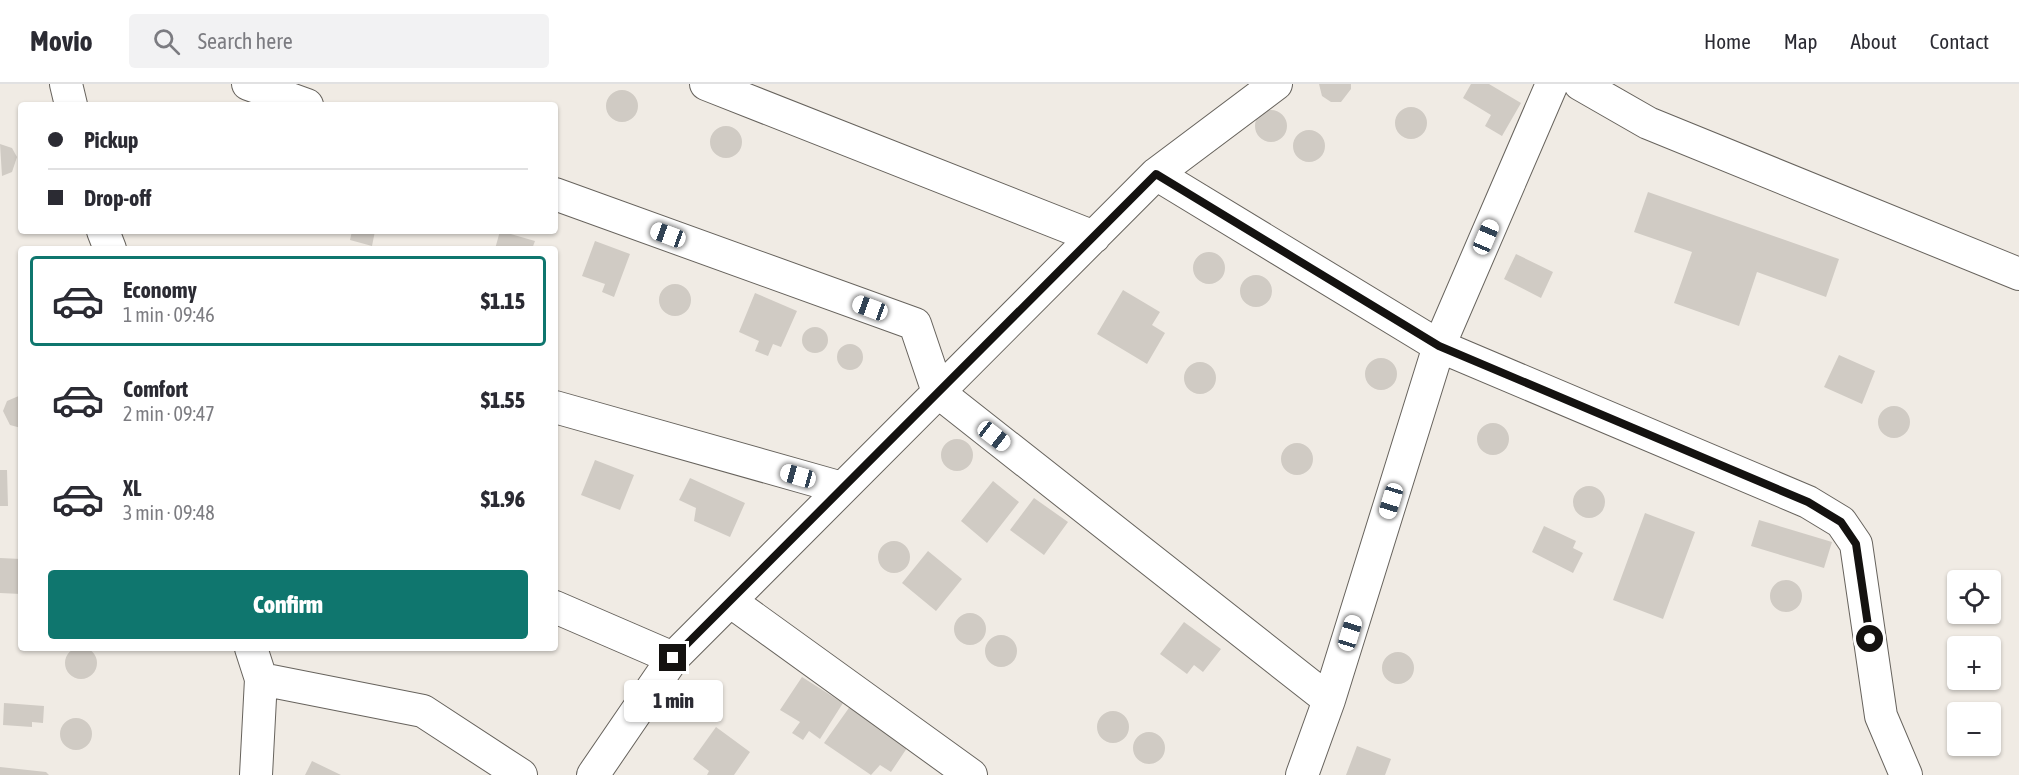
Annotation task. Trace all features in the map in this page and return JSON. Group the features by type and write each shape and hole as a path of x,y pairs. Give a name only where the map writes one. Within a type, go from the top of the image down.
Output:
{"street":[{"path":"66,84 70,102"},
{"path":"248,84 299,102"},
{"path":"706,84 1094,237"},
{"path":"593,775 673,658 1156,174 1276,84"},
{"path":"1302,775 1329,700 1439,346 1552,84"},
{"path":"1580,84 1648,123 2019,274"},
{"path":"1156,174 1439,346 1808,502 1841,522 1856,544 1881,716 1906,775"},
{"path":"558,195 915,324 938,392 1329,700"},
{"path":"558,408 842,488"},
{"path":"730,601 971,775"},
{"path":"558,608 673,658"},
{"path":"252,651 261,679 256,775"},
{"path":"261,679 423,711 521,775"}],"building":[{"path":"1319,84 1351,84 1351,89 1341,102 1331,102 1322,96"},
{"path":"1471,84 1489,84 1521,103 1502,136 1485,126 1491,115 1463,98"},
{"path":"622,90 633,95 638,106 633,117 622,122 611,117 606,106 611,95"},
{"path":"1411,107 1422,112 1427,123 1422,134 1411,139 1400,134 1395,123 1400,112"},
{"path":"1271,110 1282,115 1287,126 1282,137 1271,142 1260,137 1255,126 1260,115"},
{"path":"726,126 737,131 742,142 737,153 726,158 715,153 710,142 715,131"},
{"path":"1309,130 1320,135 1325,146 1320,157 1309,162 1298,157 1293,146 1298,135"},
{"path":"0,144 12,148 17,157 12,172 2,176"},
{"path":"1648,192 1839,259 1826,297 1757,272 1739,326 1674,303 1692,252 1634,232"},
{"path":"351,234 374,234 372,246 350,240"},
{"path":"499,234 510,234 535,241 533,246 496,246"},
{"path":"595,241 630,254 614,297 602,292 605,284 582,276"},
{"path":"1209,252 1220,257 1225,268 1220,279 1209,284 1198,279 1193,268 1198,257"},
{"path":"1516,254 1553,272 1541,298 1504,279"},
{"path":"1256,275 1267,280 1272,291 1267,302 1256,307 1245,302 1240,291 1245,280"},
{"path":"675,284 686,289 691,300 686,311 675,316 664,311 659,300 664,289"},
{"path":"1123,290 1160,312 1152,325 1165,333 1147,364 1097,334"},
{"path":"755,293 797,311 781,347 773,344 768,356 755,351 759,341 739,332"},
{"path":"815,327 824,331 828,340 824,349 815,353 806,349 802,340 806,331"},
{"path":"850,344 859,348 863,357 859,366 850,370 841,366 837,357 841,348"},
{"path":"1839,355 1875,371 1862,404 1824,387"},
{"path":"1381,358 1392,363 1397,374 1392,385 1381,390 1370,385 1365,374 1370,363"},
{"path":"1200,362 1211,367 1216,378 1211,389 1200,394 1189,389 1184,378 1189,367"},
{"path":"18,396 18,427 10,425 3,411 7,401"},
{"path":"1894,406 1905,411 1910,422 1905,433 1894,438 1883,433 1878,422 1883,411"},
{"path":"1493,423 1504,428 1509,439 1504,450 1493,455 1482,450 1477,439 1482,428"},
{"path":"957,439 968,444 973,455 968,466 957,471 946,466 941,455 946,444"},
{"path":"1297,443 1308,448 1313,459 1308,470 1297,475 1286,470 1281,459 1286,448"},
{"path":"595,460 634,475 620,510 581,495"},
{"path":"0,470 7,470 8,506 0,506"},
{"path":"690,478 745,503 730,537 694,521 696,508 679,500"},
{"path":"993,481 1019,502 987,543 961,521"},
{"path":"1589,486 1600,491 1605,502 1600,513 1589,518 1578,513 1573,502 1578,491"},
{"path":"1034,498 1068,522 1044,555 1010,530"},
{"path":"1645,513 1695,532 1663,619 1613,600"},
{"path":"1759,520 1832,542 1824,568 1751,546"},
{"path":"1544,526 1576,541 1573,548 1583,553 1573,573 1532,552"},
{"path":"894,541 905,546 910,557 905,568 894,573 883,568 878,557 883,546"},
{"path":"928,551 962,579 936,611 902,583"},
{"path":"0,558 18,559 18,594 0,593"},
{"path":"1786,580 1797,585 1802,596 1797,607 1786,612 1775,607 1770,596 1775,585"},
{"path":"970,613 981,618 986,629 981,640 970,645 959,640 954,629 959,618"},
{"path":"1184,622 1221,649 1203,672 1194,665 1187,674 1160,654"},
{"path":"1001,635 1012,640 1017,651 1012,662 1001,667 990,662 985,651 990,640"},
{"path":"71,651 91,651 96,657 96,669 87,678 75,678 66,669 66,657"},
{"path":"1398,652 1409,657 1414,668 1409,679 1398,684 1387,679 1382,668 1387,657"},
{"path":"802,677 843,703 820,739 809,731 803,740 792,733 800,722 780,710"},
{"path":"4,703 44,706 43,723 32,722 32,727 3,725"},
{"path":"851,705 909,745 891,772 880,765 871,775 824,743"},
{"path":"1113,711 1124,716 1129,727 1124,738 1113,743 1102,738 1097,727 1102,716"},
{"path":"76,718 87,723 92,734 87,745 76,750 65,745 60,734 65,723"},
{"path":"716,727 750,752 734,775 707,775 709,771 693,759"},
{"path":"1149,732 1160,737 1165,748 1160,759 1149,764 1138,759 1133,748 1138,737"},
{"path":"1357,746 1391,759 1385,775 1346,775"},
{"path":"312,761 341,775 305,775"},
{"path":"0,767 46,772 49,775 0,775"}],"route":[{"path":"673,658 1156,174 1439,346 1808,502 1841,522 1856,544 1870,639"}]}
